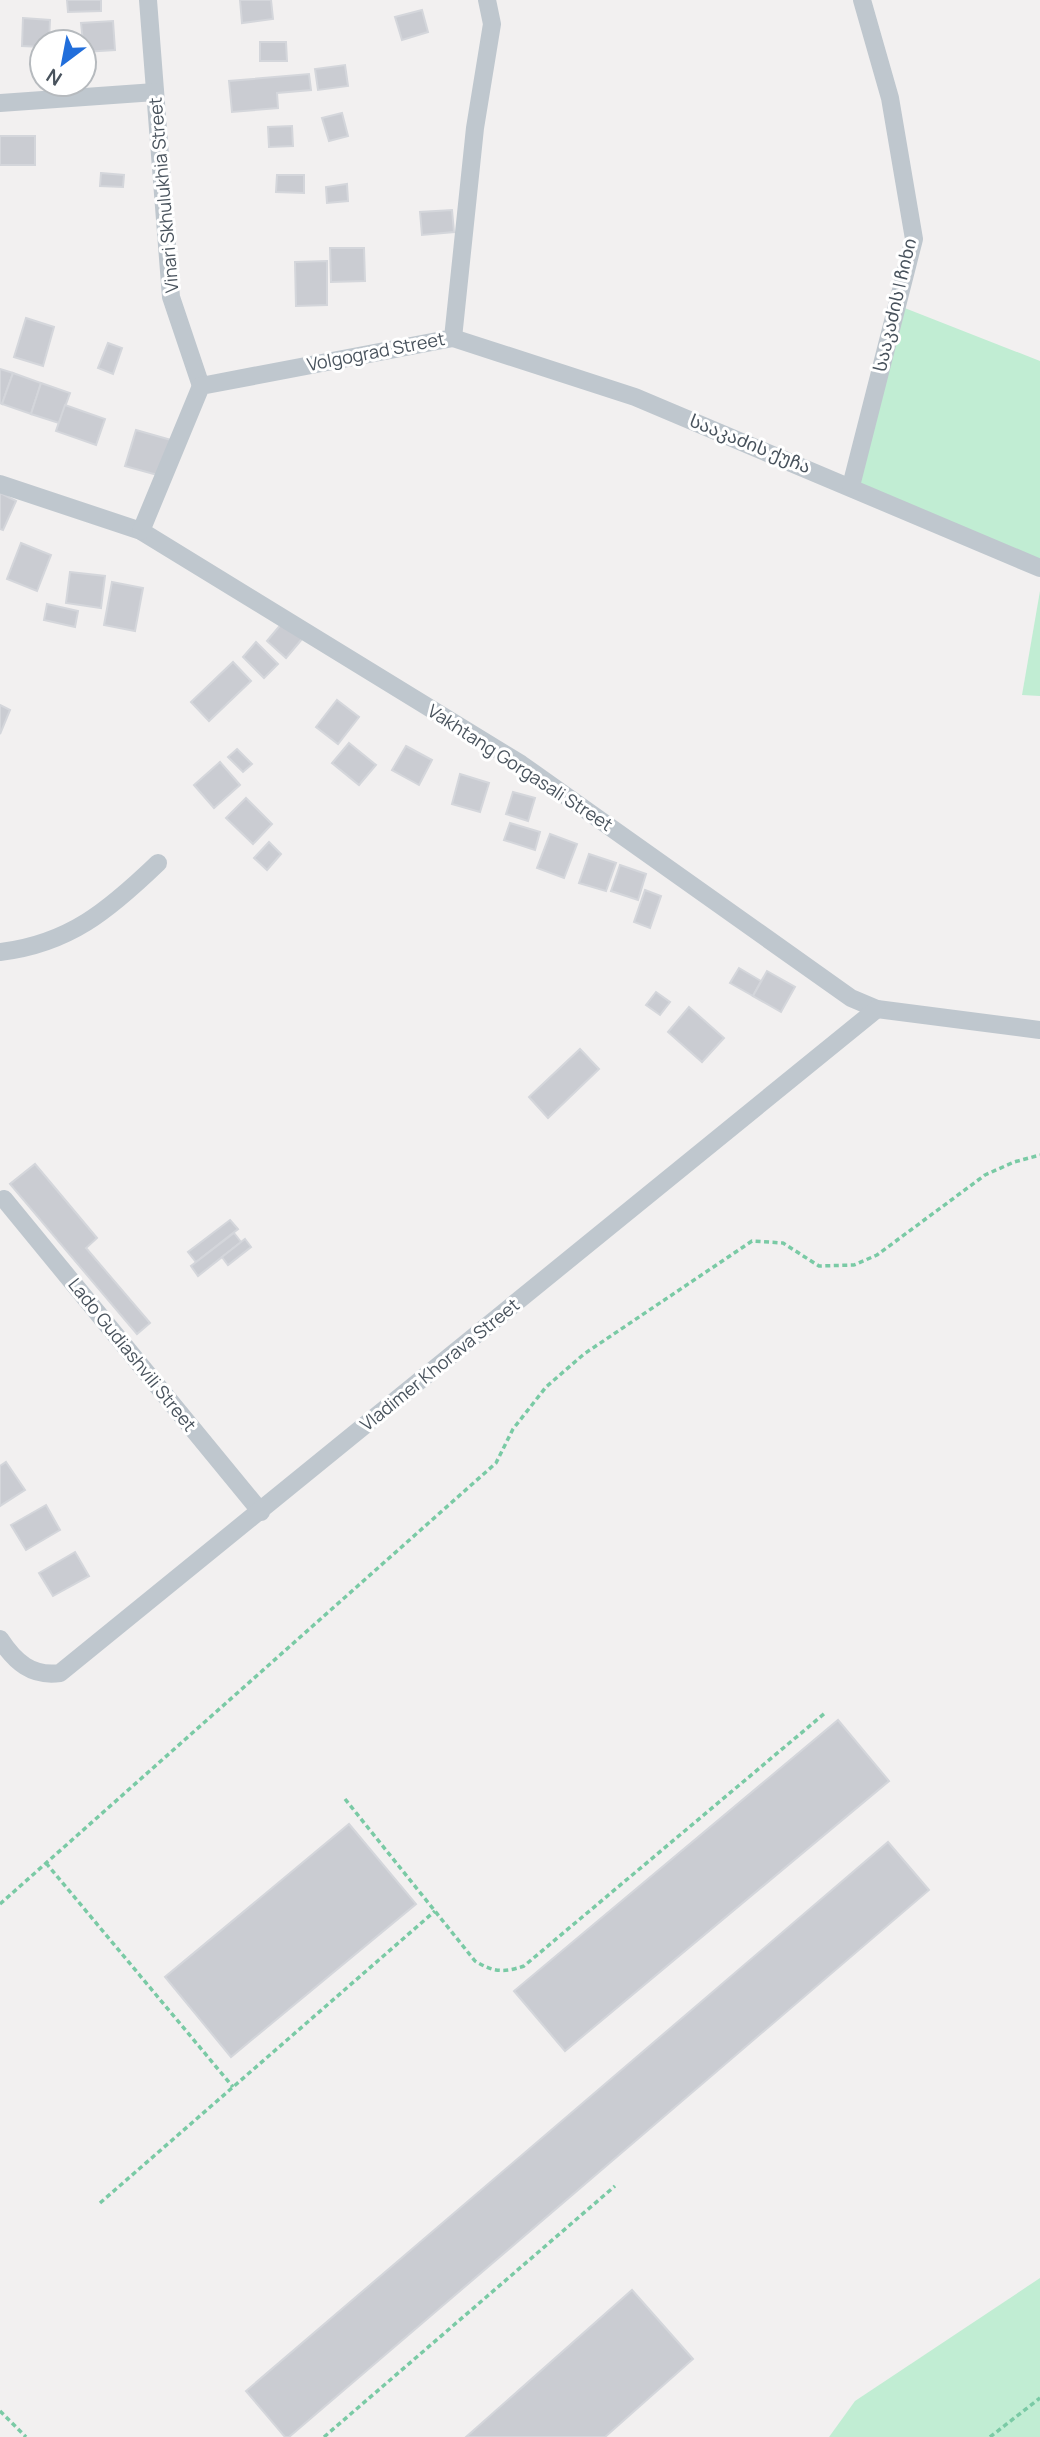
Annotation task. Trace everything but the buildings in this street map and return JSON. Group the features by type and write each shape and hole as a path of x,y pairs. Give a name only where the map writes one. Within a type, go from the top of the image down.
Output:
{"street":[{"name":"Vinari Skhulukhia Street","path":"148,0 171,297 201,386"},
{"name":"Volgograd Street","path":"201,386 453,338 475,128 492,24 487,0"},
{"name":"სააკაძის I ჩიხი","path":"851,486 914,239 890,98 862,0"},
{"path":"0,103 155,92"},
{"name":"სააკაძის ქუჩა","path":"453,338 635,397 1040,568"},
{"path":"141,531 201,386"},
{"name":"Vakhtang Gorgasali Street","path":"0,484 141,531 521,764 851,998 877,1009 1040,1030"},
{"path":"0,952 32,948 77,929 118,901 158,863"},
{"name":"Vladimer Khorava Street","path":"0,1640 26,1668 37,1673 60,1673 877,1009"},
{"name":"Lado Gudiashvili Street","path":"4,1199 261,1512"}],"path":[{"path":"0,1904 496,1463 527,1408 546,1387 584,1354 752,1241 783,1243 819,1266 854,1265 877,1255 985,1175 1014,1161 1040,1155"},
{"path":"345,1799 475,1961 493,1972 524,1966 825,1713"},
{"path":"46,1863 233,2087"},
{"path":"100,2203 435,1911"},
{"path":"324,2437 615,2186"},
{"path":"989,2437 1040,2398"},
{"path":"0,2411 26,2437"}],"green space":[{"path":"897,305 1040,361 1040,568 851,486"},
{"path":"1040,591 1040,696 1022,695"},
{"path":"1040,2278 1040,2437 829,2437 855,2401"}]}
